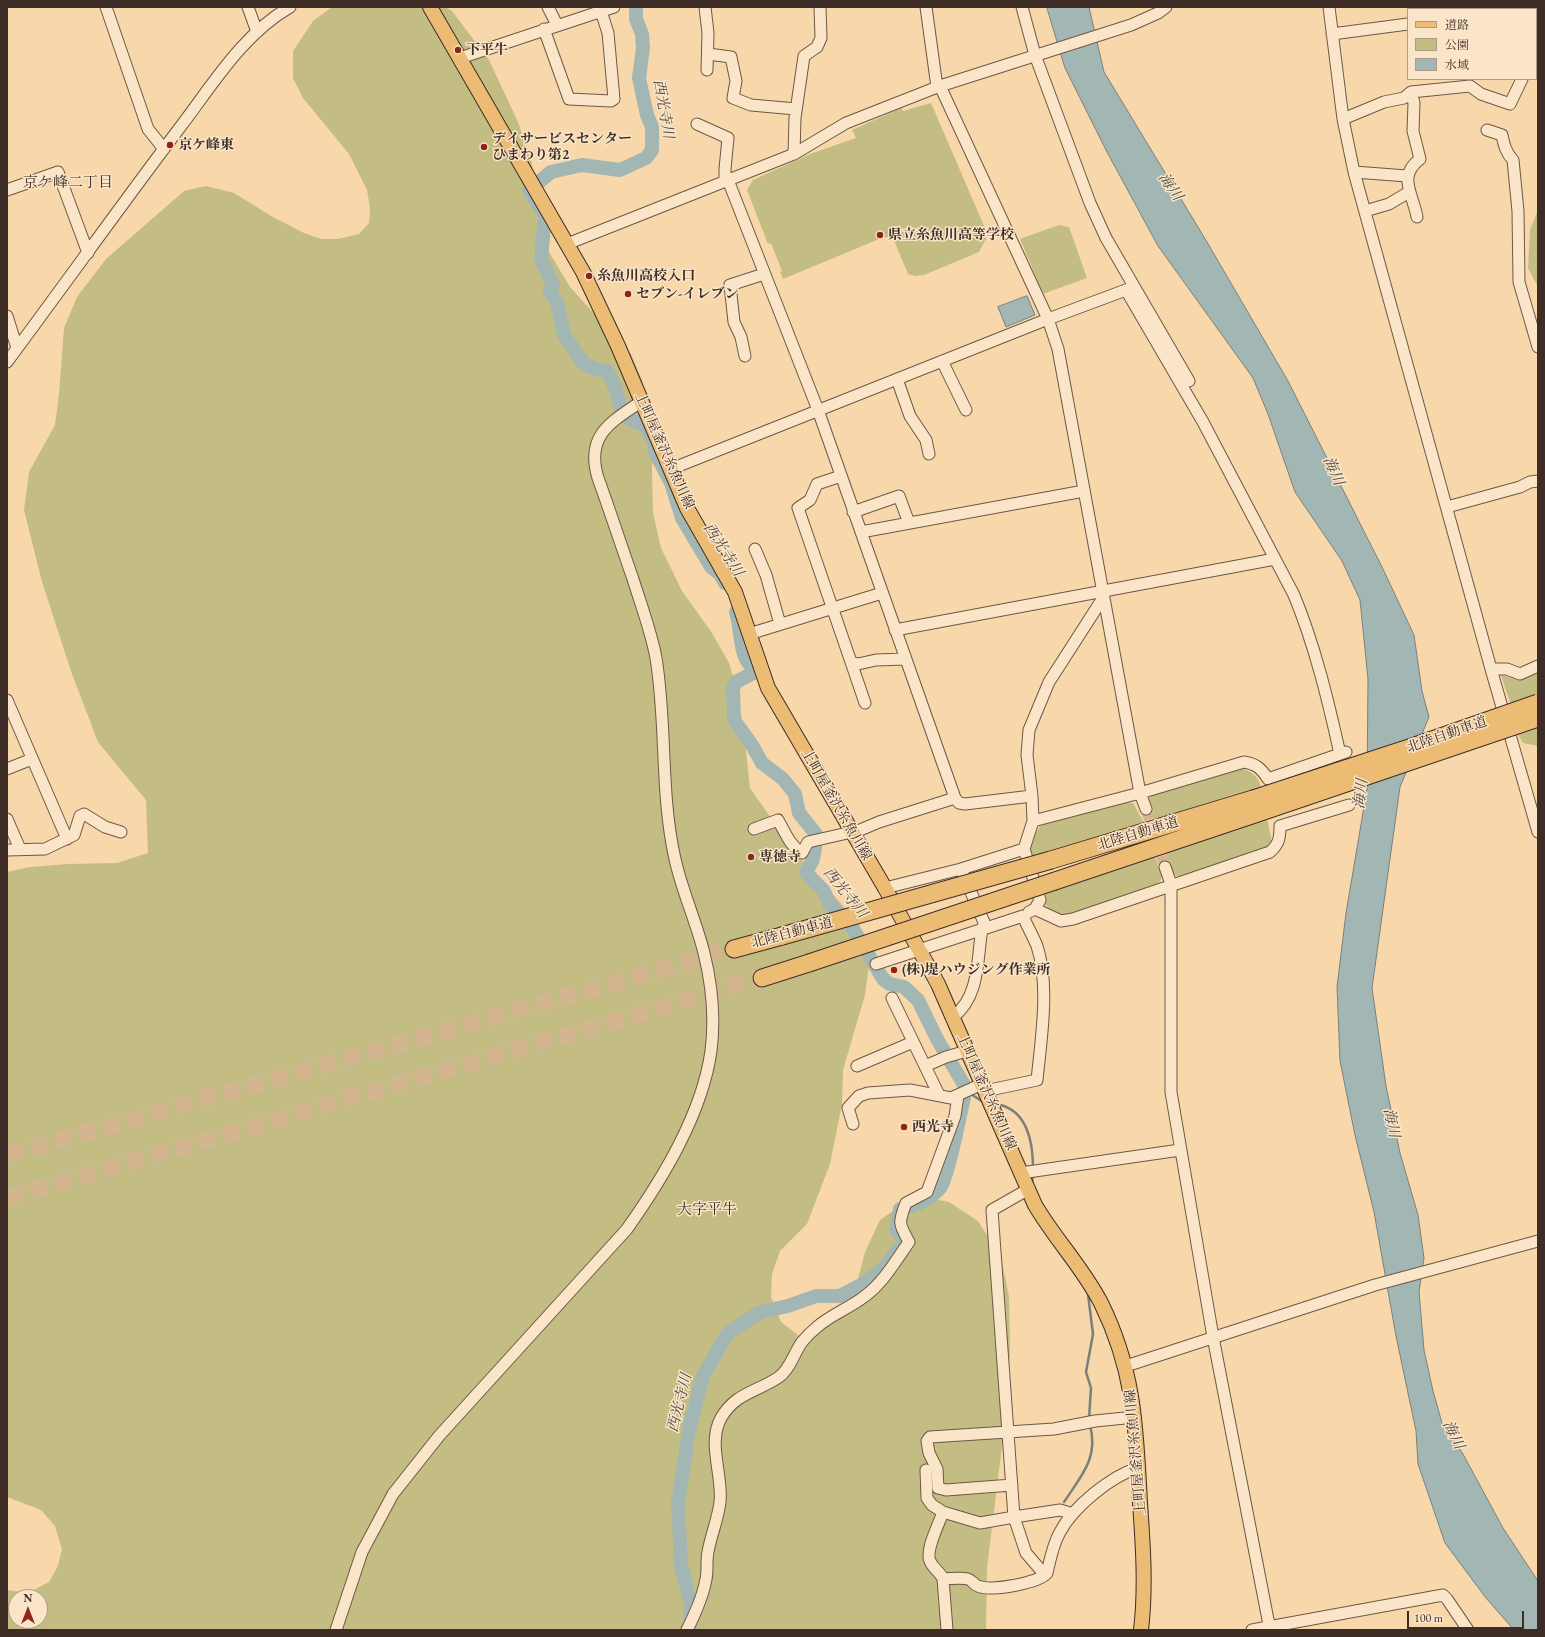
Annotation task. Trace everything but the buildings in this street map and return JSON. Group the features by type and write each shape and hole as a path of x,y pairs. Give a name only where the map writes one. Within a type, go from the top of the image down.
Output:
{"highway":[{"name":"北陸自動車道","path":"762,978 1055,881 1409,748 1538,703"},
{"name":"北陸自動車道","path":"734,949 1050,860 1254,807 1538,718"}],"main road":[{"name":"上町屋釜沢糸魚川線","path":"430,7 567,244 609,325 688,508 735,592 762,673 775,701 919,948 953,1017 1028,1190 1044,1220 1080,1270 1100,1302 1116,1337 1126,1366 1135,1418 1143,1560 1141,1630"}],"street":[{"path":"107,7 148,129 164,149"},
{"path":"248,7 257,32"},
{"path":"7,362 164,149 243,46 275,16 290,7"},
{"path":"548,7 557,25"},
{"path":"706,7 708,34 707,70"},
{"path":"794,154 796,109 804,56 817,47 820,38 820,7"},
{"path":"926,7 939,86 1048,319 1058,349 1140,793 1146,809"},
{"path":"1022,7 1036,55 1090,203 1106,238 1130,288 1276,559 1306,624 1343,753 1268,779"},
{"path":"567,244 794,154 846,123 939,86 1116,30 1144,20 1166,7"},
{"path":"1329,7 1343,119 1354,172 1491,669 1538,832"},
{"path":"460,58 544,29 609,8 608,34 614,99 612,101 569,99 544,29"},
{"path":"1332,34 1407,24"},
{"path":"708,54 731,57 736,81 733,98 751,105 796,109"},
{"path":"1343,119 1384,102 1404,98 1411,92 1452,83 1470,86 1481,94 1510,104 1522,80"},
{"path":"1411,92 1414,103 1413,131 1420,159 1411,165 1407,176 1409,192 1414,202 1416,217"},
{"path":"697,124 728,138 724,169 727,181 818,410 955,798 959,803 965,804 1032,796"},
{"path":"1487,130 1502,135 1504,146 1508,155 1513,160 1518,211 1519,282 1538,347"},
{"path":"7,190 58,172 88,253"},
{"path":"1354,172 1407,176"},
{"path":"1365,211 1389,204 1409,192"},
{"path":"746,356 741,337 734,322 730,285 764,274"},
{"path":"671,469 942,360 1130,288"},
{"path":"1130,288 1189,381"},
{"path":"7,316 17,348"},
{"path":"942,360 966,410"},
{"path":"897,378 910,416 926,440 929,454"},
{"path":"336,1630 362,1552 393,1494 439,1436 627,1229 652,1190 691,1118 707,1070 712,1038 713,1000 704,953 681,882 673,846 668,815 660,688 656,658 644,614 598,478 594,461 595,445 605,429 612,421 642,401"},
{"path":"841,476 817,484 810,500 798,508 865,703"},
{"path":"1447,507 1520,487 1530,482 1538,482"},
{"path":"861,532 1084,491"},
{"path":"853,512 899,496 909,523"},
{"path":"755,549 766,575 780,624"},
{"path":"895,630 1103,595 1276,559"},
{"path":"749,634 882,594"},
{"path":"876,964 919,948 1023,916 1035,909 1040,900 1024,848 1033,821 1032,796 1027,755 1029,730 1049,682 1103,595"},
{"path":"851,662 858,664 876,660 905,659"},
{"path":"1491,669 1507,670 1520,674 1538,666"},
{"path":"7,700 67,839"},
{"path":"7,769 32,759"},
{"path":"1033,821 1140,793 1244,762 1254,764 1262,769 1268,779 1280,826 1280,839 1277,845 1270,852 1061,921 1035,909"},
{"path":"754,829 778,820 788,839 796,849 802,853 808,842 852,832 955,798"},
{"path":"1280,826 1349,805"},
{"path":"7,850 45,849 67,839 74,835 80,816 84,814 105,827 121,832"},
{"path":"7,819 20,849"},
{"path":"885,888 961,869 1024,848"},
{"path":"1165,867 1171,884 1171,1092 1213,1337 1270,1628"},
{"path":"953,1017 959,1012 973,991 984,928 961,869"},
{"path":"853,1124 848,1108 859,1096 898,1090 910,1090 951,1098 983,1088 1037,1080 1044,1019 1042,973 1037,947 1023,916"},
{"path":"892,998 939,1095"},
{"path":"858,1066 913,1042"},
{"path":"924,1066 946,1057 968,1051"},
{"path":"687,1630 699,1605 706,1578 708,1554 720,1503 721,1484 716,1459 716,1429 721,1419 730,1404 740,1396 778,1377 785,1371 803,1342 816,1328 832,1316 866,1296 898,1258 909,1242 900,1227 899,1220 906,1203 927,1192 955,1116 958,1096"},
{"path":"1021,1173 1180,1150"},
{"path":"1028,1190 992,1210 1014,1517 1026,1553 1045,1575"},
{"path":"1126,1366 1375,1285 1538,1241"},
{"path":"1012,1485 946,1490 938,1488 938,1469 929,1454 927,1441 930,1437 1054,1429 1095,1421 1135,1418"},
{"path":"943,1579 968,1579 978,1587 996,1588 1016,1585 1043,1578 1057,1536 1073,1514 1102,1487 1117,1477 1138,1468"},
{"path":"926,1470 927,1498 932,1505 943,1512 980,1523 1060,1510 1073,1514"},
{"path":"943,1512 928,1552 932,1566 940,1573 943,1579 948,1630"},
{"path":"1252,1630 1270,1628 1443,1595 1468,1630"}],"green space":[{"path":"332,7 445,7 452,11 489,60 518,122 532,164 535,205 543,242 570,287 631,354 642,380 654,431 652,470 653,513 661,548 682,591 712,633 729,663 736,687 744,732 750,788 794,851 845,908 862,936 869,966 865,995 843,1070 842,1104 830,1164 807,1224 780,1251 772,1274 771,1297 781,1322 802,1338 840,1316 854,1294 865,1252 880,1220 900,1206 923,1197 949,1202 978,1221 1001,1257 1009,1297 1010,1350 1006,1414 987,1568 986,1630 7,1630 7,1590 8,1629 48,1629 48,1589 36,1589 49,1582 58,1566 62,1549 55,1526 41,1510 7,1497 7,872 30,867 68,864 117,863 148,853 146,800 98,742 72,674 42,582 24,510 29,472 55,425 64,328 77,297 106,259 184,191 206,186 234,193 271,216 304,233 321,239 338,239 359,234 369,223 370,208 367,190 349,154 303,98 293,78 293,51 313,21"},
{"path":"931,103 988,235 979,252 924,275 916,276 908,274 893,238 884,237 783,279 780,272 782,271 771,243 768,244 747,190 753,180 810,154 856,138 852,130 901,108 903,111"},
{"path":"1538,210 1538,287 1528,268 1530,230"},
{"path":"1059,225 1069,227 1087,278 1043,294 1020,239"},
{"path":"1538,673 1538,696 1521,703 1510,702 1501,675 1519,679"},
{"path":"1538,727 1538,746 1523,743 1518,734"},
{"path":"1239,768 1253,774 1258,780 1261,788 1156,823 1148,801 1151,795"},
{"path":"1121,802 1133,803 1146,826 1035,859 1031,857 1031,842 1040,826"},
{"path":"1267,818 1272,842 1267,848 1181,877 1173,875 1166,853"},
{"path":"1155,857 1162,877 1158,885 1062,918 1051,913 1045,904 1046,892"}],"water":[{"name":"海川","path":"1047,7 1089,7 1104,72 1207,242 1288,381 1382,567 1414,635 1422,691 1429,717 1400,787 1372,988 1386,1086 1400,1153 1418,1215 1424,1258 1419,1292 1424,1350 1433,1391 1442,1423 1463,1454 1503,1528 1538,1581 1538,1630 1514,1630 1486,1598 1445,1543 1418,1464 1416,1431 1396,1336 1374,1212 1355,1135 1340,1061 1337,987 1346,913 1367,789 1368,679 1360,600 1342,561 1295,492 1268,414 1253,378 1158,246 1107,152 1065,68"},
{"path":"1027,296 1035,315 1006,327 998,307"}],"waterway":[{"name":"西光寺川","path":"636,7 636,19 642,34 643,48 639,78 647,115 652,127 652,150 646,158 620,170 582,165 551,172 529,190 545,216 541,259 553,285 550,292 557,302 564,335 584,364 596,369 607,371 613,382 622,409 628,418 646,426 655,445 655,452 671,483 682,518 711,567 720,574 725,583"},
{"name":"西光寺川","path":"690,1628 691,1604 681,1566 678,1503 689,1430 703,1376 727,1334 760,1312 788,1306 816,1296 840,1296 863,1284 883,1269 905,1241 896,1229 900,1209 917,1204 932,1196 940,1188 943,1182 951,1157 966,1088 937,1039 918,1000 904,987 890,984 883,979 849,922 830,905 824,891 806,873 813,859 816,834 799,813 795,794 783,779 762,763 752,745 734,720 733,689 736,682 753,673 754,669 745,657 736,612"},
{"path":"971,1094 983,1102"},
{"path":"996,1104 1007,1107 1015,1112 1022,1120 1030,1138 1033,1169"},
{"path":"1032,1185 1033,1174"},
{"path":"1088,1294 1093,1334 1086,1372 1091,1388 1089,1419"},
{"path":"1064,1502 1087,1466 1092,1447 1090,1425"}],"tunnel":[{"path":"1146,809 1165,867"},
{"path":"7,1155 734,949"},
{"path":"7,1198 762,978"}],"place":[{"name":"下平牛","path":"458,50"},
{"name":"京ケ峰東","path":"170,145"},
{"name":"デイサービスセンター ひまわり第2","path":"484,147"},
{"name":"県立糸魚川高等学校","path":"880,235"},
{"name":"糸魚川高校入口","path":"589,276"},
{"name":"セブン-イレブン","path":"628,294"},
{"name":"専徳寺","path":"751,857"},
{"name":"(株)堤ハウジング作業所","path":"894,970"},
{"name":"西光寺","path":"904,1127"}],"district":[{"name":"京ケ峰二丁目","path":"68,183"},
{"name":"大字平牛","path":"707,1210"}]}
